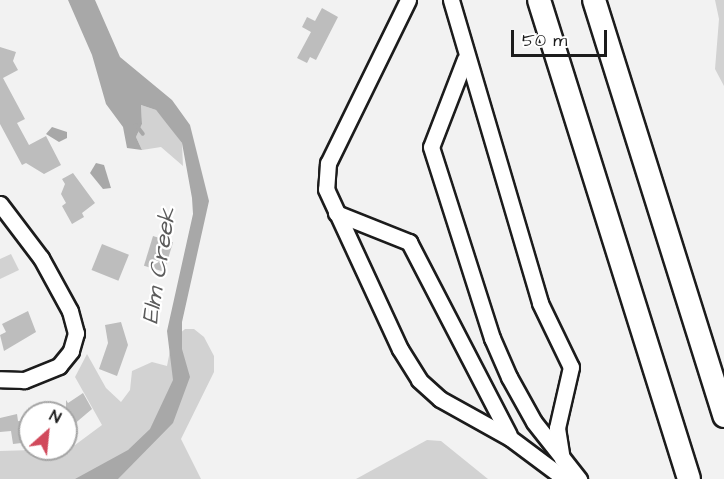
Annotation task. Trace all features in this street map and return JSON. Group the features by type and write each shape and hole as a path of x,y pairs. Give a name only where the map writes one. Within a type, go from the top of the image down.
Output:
{"highway":[{"path":"539,0 689,479"},
{"path":"594,0 724,416"}],"street":[{"path":"408,0 328,163 326,189 419,380 440,399 510,438 565,479"},
{"path":"451,0 465,56 540,303 571,367 557,428 562,459"},
{"path":"465,56 461,76 439,121 431,147 492,338 521,400 562,459 579,479"},
{"path":"0,204 41,258 70,311 76,333 71,351 59,366 38,377 0,379"},
{"path":"336,213 409,242 510,438"}],"shaded area":[{"path":"68,0 95,0 120,57 172,100 190,125 209,201 182,322 182,349 190,377 173,423 118,479 75,479 128,450 150,429 173,380 167,331 193,214 192,198 182,143 156,110 141,105 142,124 136,137 142,150 127,148 123,127 106,104 92,55"},
{"path":"715,0 724,0 724,86 715,69 719,19"},
{"path":"141,105 156,110 182,143 183,166 161,147 142,150 136,137 142,124"},
{"path":"52,127 67,132 67,138 59,142 46,134"},
{"path":"96,163 104,165 111,188 103,189 90,173"},
{"path":"11,254 19,270 0,279 0,259"},
{"path":"185,329 194,329 204,337 214,356 214,372 181,439 201,479 0,479 0,451 18,450 18,461 78,461 78,443 102,425 75,377 87,354 106,388 121,402 130,390 132,371 152,362 167,366 172,340"},
{"path":"427,440 441,441 488,479 356,479"}],"building":[{"path":"322,8 338,17 316,60 310,57 307,63 297,58 311,32 302,27 307,17 315,21"},
{"path":"0,47 16,52 13,61 18,70 3,78 25,119 17,123 29,145 46,136 61,165 44,174 26,163 22,165 0,124"},
{"path":"73,173 95,203 82,213 84,217 72,224 62,206 66,203 61,194 65,184 62,179"},
{"path":"153,236 173,242 164,272 144,266"},
{"path":"102,244 129,255 118,281 92,270"},
{"path":"28,311 36,332 4,351 0,335 6,332 2,324"},
{"path":"121,322 128,345 117,376 99,369 108,343 105,325"},
{"path":"83,393 92,409 78,421 78,401 71,401"},
{"path":"17,414 18,443 13,444 11,431 0,432 0,418"}],"waterway":[{"path":"136,125 143,134"}],"water label":[{"name":"Elm Creek","path":"160,266"}]}
